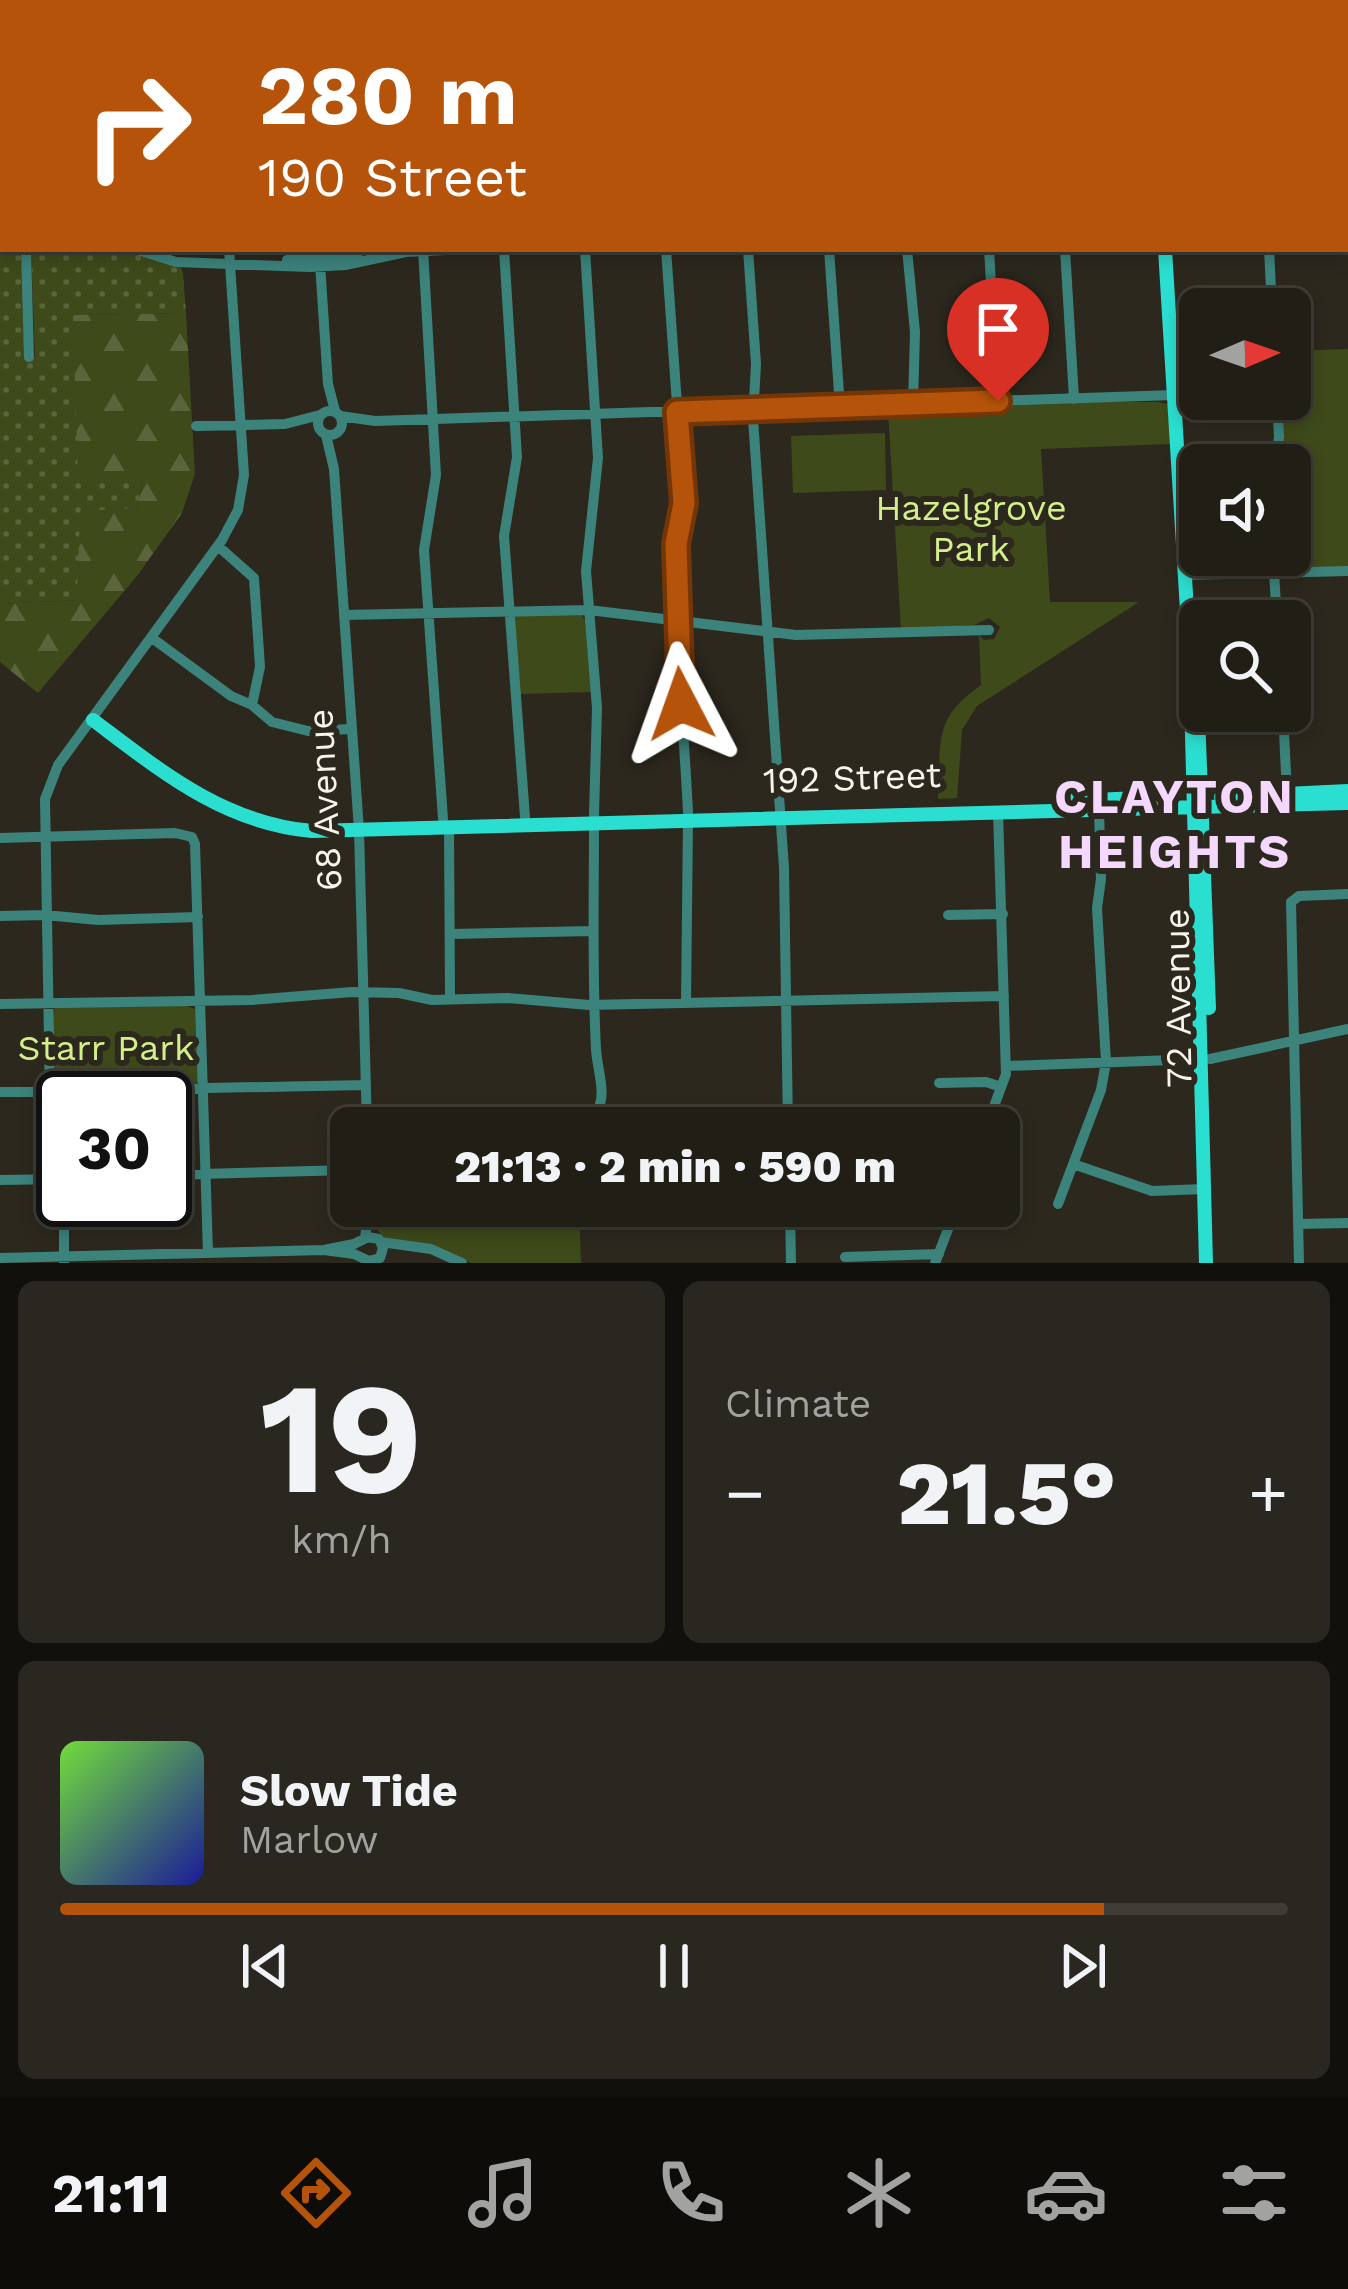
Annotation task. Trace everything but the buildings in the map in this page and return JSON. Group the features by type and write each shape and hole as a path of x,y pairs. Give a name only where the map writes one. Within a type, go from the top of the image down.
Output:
{"main road":[{"name":"72 Avenue","path":"1165,252 1179,477"},
{"name":"192 Street","path":"96,716 178,775 229,803 281,819 359,826 683,815 1099,810 1348,791"},
{"name":"72 Avenue","path":"1194,732 1206,1123 1211,1139 1210,1263"},
{"name":"72 Avenue","path":"1199,732 1198,968 1210,1263"},
{"name":"192 Street","path":"778,814 1198,802 1348,803"}],"street":[{"path":"26,252 29,357"},
{"path":"144,252 176,262 230,263 368,259 411,252"},
{"path":"50,1071 43,837 45,799 54,772 218,546 242,495 229,252"},
{"path":"423,252 436,475 424,550 446,823 450,999"},
{"path":"504,252 516,476 504,524 521,821"},
{"path":"585,252 597,416 597,488 587,556 597,708 592,931 600,1107"},
{"path":"666,252 684,503 676,544 676,620 686,1003"},
{"path":"748,252 778,814 788,1107"},
{"path":"829,252 840,406"},
{"path":"907,252 915,332 913,404"},
{"path":"989,252 998,401"},
{"path":"1065,252 1074,399"},
{"path":"1269,252 1271,288"},
{"name":"68 Avenue","path":"320,258 359,826 367,1107"},
{"path":"196,426 1179,395"},
{"path":"218,546 254,578 260,667 252,705"},
{"path":"1311,572 1348,571"},
{"path":"344,615 589,610 811,635 989,629"},
{"path":"152,638 272,722 298,730 352,730"},
{"path":"1283,732 1287,794"},
{"path":"1058,1204 1101,1090 1106,1062 1097,908 1099,810"},
{"path":"994,1107 1006,1066 998,811"},
{"path":"0,838 176,833 192,837 208,1253"},
{"path":"1300,1263 1292,900 1348,894"},
{"path":"948,915 1003,914"},
{"path":"0,916 198,917"},
{"path":"451,934 592,931"},
{"path":"0,1004 200,1002 364,992 596,1005 1004,996"},
{"path":"1006,1066 1205,1059 1348,1029"},
{"path":"939,1083 986,1082 1001,1087"},
{"path":"192,1088 366,1085"},
{"path":"0,1092 36,1091"},
{"path":"1073,1164 1152,1191 1204,1189"},
{"path":"192,1174 330,1171"},
{"path":"0,1180 36,1179"},
{"path":"1298,1224 1348,1223"},
{"path":"64,1227 64,1260"},
{"path":"790,1227 791,1263"},
{"path":"845,1257 937,1259 949,1227"},
{"path":"0,1258 164,1259 208,1253 258,1258 324,1250 422,1248 462,1263"}],"green space":[{"path":"0,252 23,252 25,358 35,357 31,252 132,252 181,268 186,313 74,315 143,477 137,508 81,512 77,600 0,604"},
{"path":"186,313 195,474 182,513 137,576 38,693 0,662 0,604 77,600 80,511 137,508 143,478 78,480 73,315"},
{"path":"1348,349 1348,567 1311,568 1311,444 1281,444 1281,420 1311,420 1311,350"},
{"name":"Hazelgrove Park","path":"1065,402 1168,404 1170,444 1041,449 1050,602 1139,602 977,706 962,730 957,798 938,799 946,721 981,685 979,635 994,639 1000,627 989,618 974,625 901,630 888,410"},
{"path":"885,433 886,490 793,493 791,436"},
{"path":"582,615 585,621 591,692 520,694 515,616"},
{"name":"Starr Park","path":"185,1005 197,1010 199,1080 192,1084 192,1071 55,1071 55,1008"},
{"path":"378,1227 580,1227 581,1263 471,1263 434,1245 387,1240"}],"district":[{"name":"CLAYTON HEIGHTS","path":"1175,824"}],"route":[{"path":"681,704 676,544 684,503 677,412 998,401"}]}
